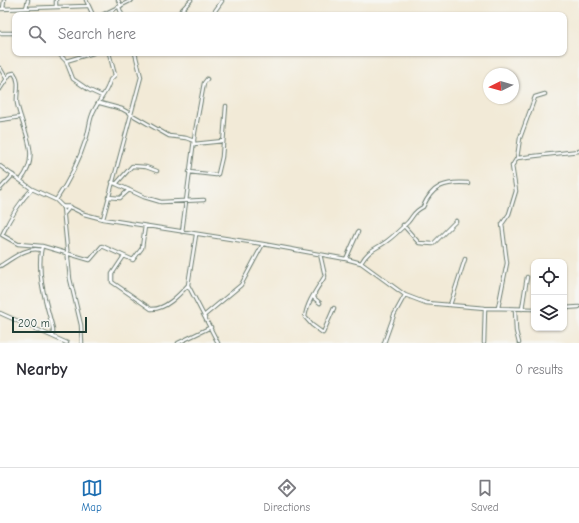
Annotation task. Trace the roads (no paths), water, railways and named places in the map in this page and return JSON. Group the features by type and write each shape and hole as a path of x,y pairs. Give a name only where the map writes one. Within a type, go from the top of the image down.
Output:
{"street":[{"path":"4,0 1,9 87,6"},
{"path":"26,8 28,0"},
{"path":"56,0 56,6"},
{"path":"86,0 87,6 91,12"},
{"path":"118,0 121,12"},
{"path":"108,12 132,0"},
{"path":"180,12 191,0"},
{"path":"214,12 222,1"},
{"path":"0,33 12,33"},
{"path":"61,56 66,61 73,79 89,90 102,96"},
{"path":"66,61 82,56"},
{"path":"56,200 75,169 86,139 92,114 100,103 110,80 115,75 110,56"},
{"path":"103,219 141,77 136,56"},
{"path":"0,68 6,78"},
{"path":"0,89 6,78 12,72 18,80 16,95 30,149 31,161 29,170 21,180"},
{"path":"182,232 189,172 204,83 207,79"},
{"path":"498,308 507,263 502,224 509,214 516,190 512,166 517,158 520,138 535,97 545,94"},
{"path":"100,103 122,109 169,136 186,138 194,141 194,144"},
{"path":"189,172 217,175 222,157 226,106"},
{"path":"0,120 21,117"},
{"path":"194,144 223,141"},
{"path":"517,158 579,151"},
{"path":"0,166 32,189 56,200 62,207 64,214 70,279 81,325 82,343"},
{"path":"116,184 132,166 146,167 157,171"},
{"path":"0,189 13,175"},
{"path":"112,182 133,192 161,202 204,200"},
{"path":"361,263 370,250 387,242 408,222 415,211 423,207 426,197 442,184 468,183"},
{"path":"32,189 9,220 2,235 18,244 42,246 90,260 102,246 124,256 135,259 142,248 145,226"},
{"path":"108,197 120,198 129,190"},
{"path":"126,193 133,192"},
{"path":"62,207 70,208 84,214 103,219 196,235 263,244 346,259 361,263 405,294 426,303 485,308 531,309"},
{"path":"64,214 70,208"},
{"path":"403,226 419,243 429,245 433,244 456,221"},
{"path":"346,259 358,232"},
{"path":"124,256 112,274 112,282 151,309 155,309 173,300 188,285 196,235"},
{"path":"205,315 241,285 263,244"},
{"path":"42,246 41,282 53,329 52,336"},
{"path":"0,266 33,248 41,250"},
{"path":"320,254 325,273 306,310 305,317 322,333 334,308"},
{"path":"450,305 465,259"},
{"path":"522,309 527,278"},
{"path":"188,285 205,315 218,343"},
{"path":"315,291 314,298 320,303"},
{"path":"384,343 394,315 405,294"},
{"path":"567,308 579,307"},
{"path":"484,343 485,308"},
{"path":"515,309 516,331 519,343"},
{"path":"0,313 67,343"},
{"path":"178,343 211,328"}]}
